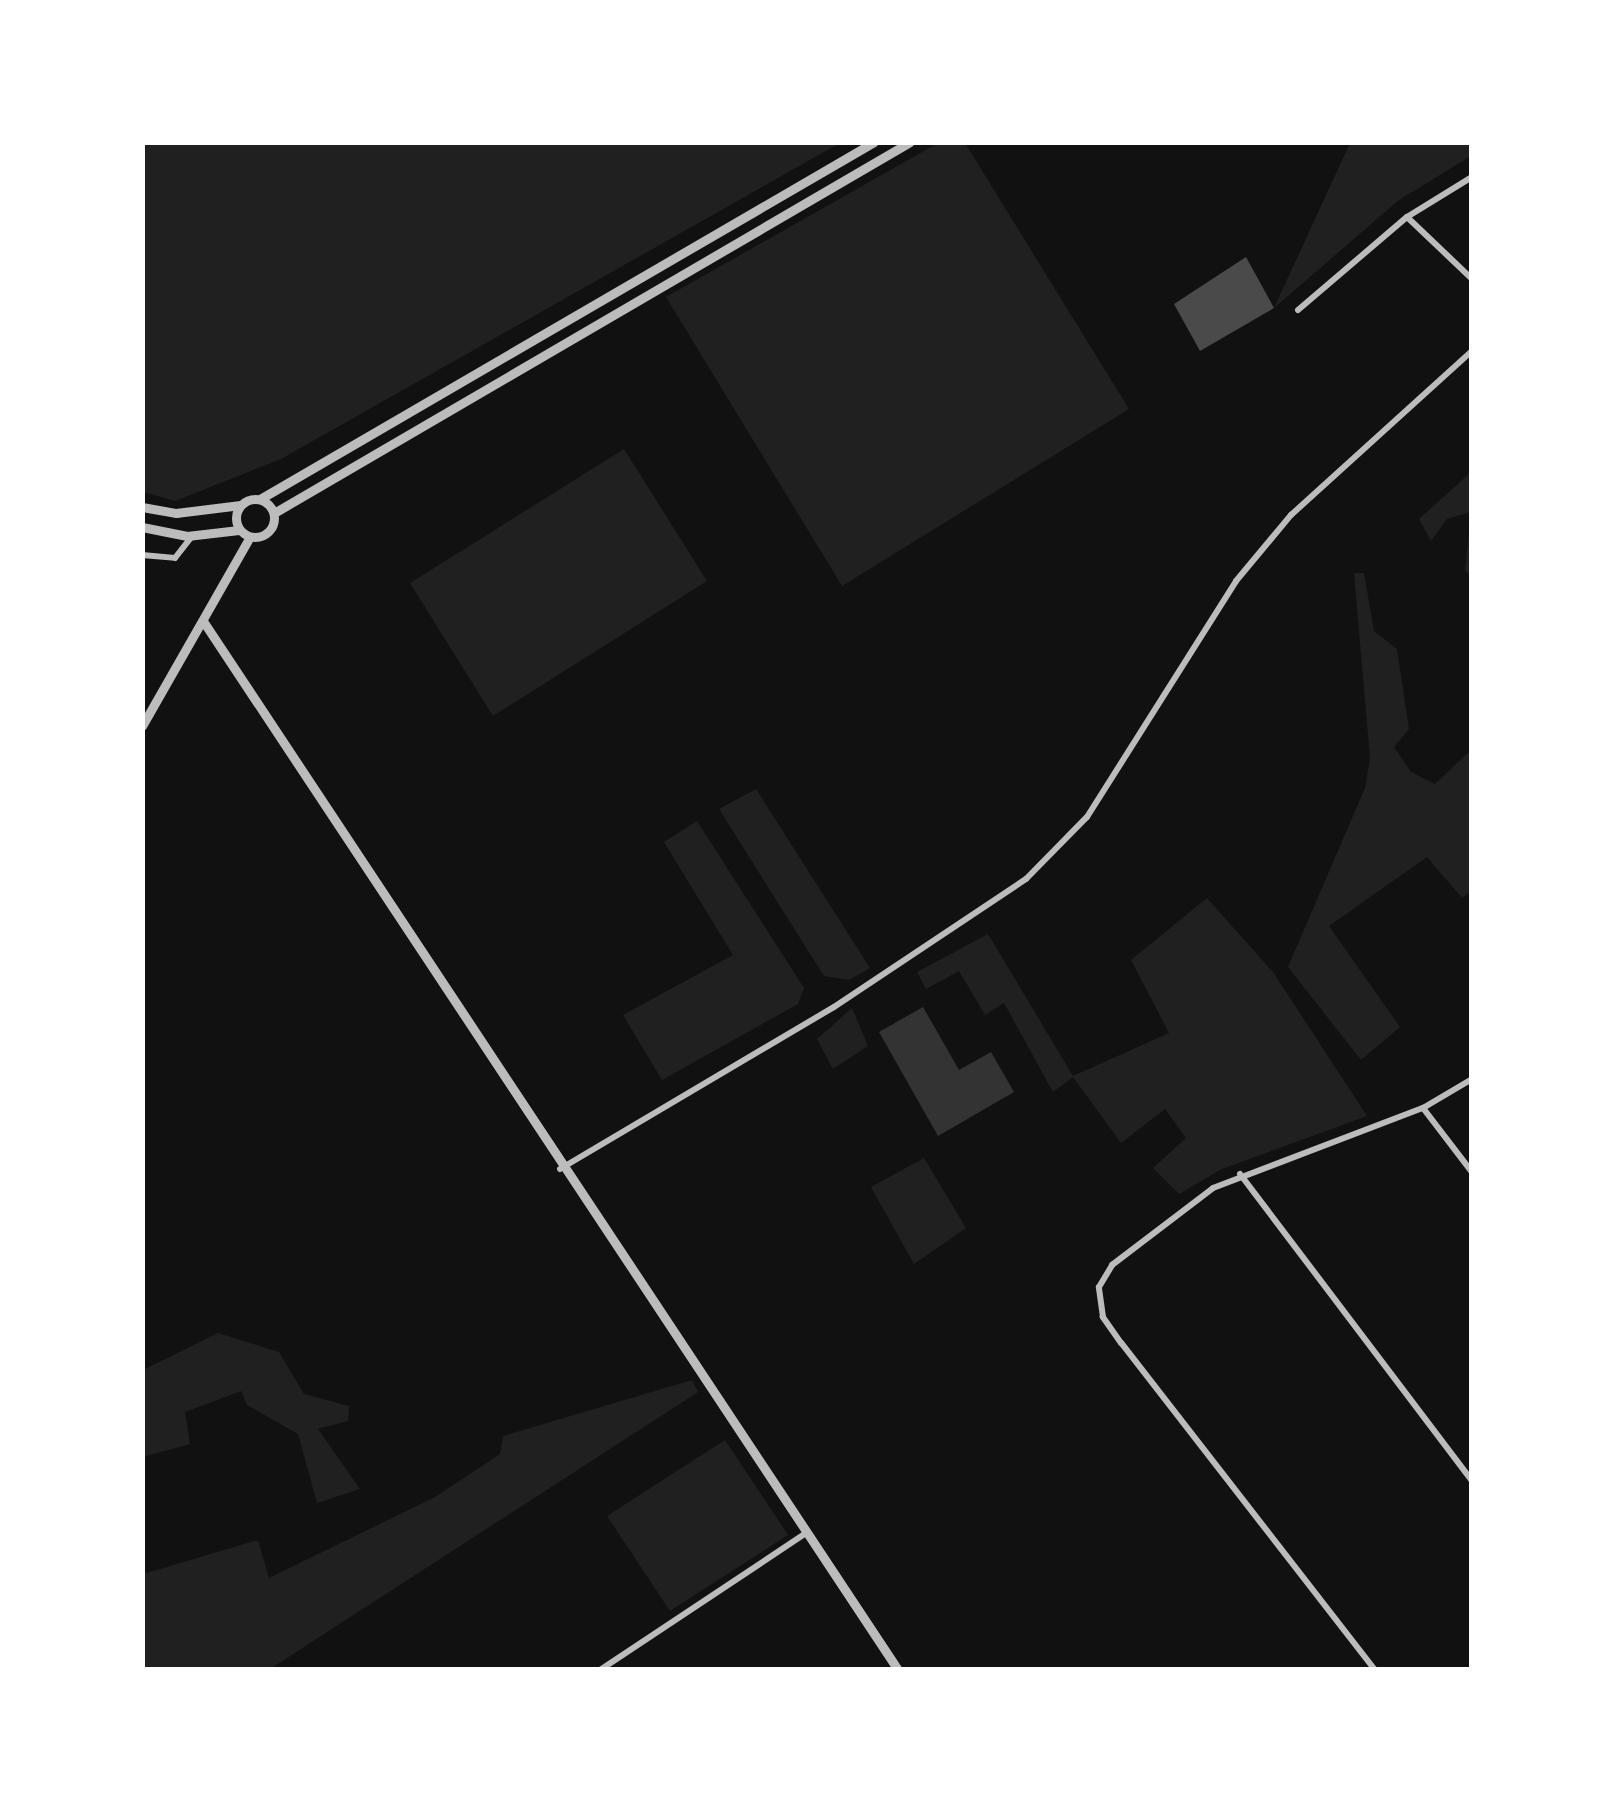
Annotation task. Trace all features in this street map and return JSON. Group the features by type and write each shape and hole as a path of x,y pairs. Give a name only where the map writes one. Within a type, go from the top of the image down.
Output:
{"street":[{"path":"142,506 176,514 260,499 874,142"},
{"path":"142,726 250,537 269,532 274,513 910,142"},
{"path":"1298,310 1407,217 1472,178"},
{"path":"1407,217 1472,279"},
{"path":"560,1169 834,1007 1026,880 1086,817 1236,581 1269,541 1472,351"},
{"path":"260,499 274,513"},
{"path":"239,530 241,504"},
{"path":"142,527 193,535 239,530 250,537"},
{"path":"142,555 174,558 193,535"},
{"path":"203,621 560,1169 898,1670"},
{"path":"1375,1670 1103,1317 1100,1288 1112,1265 1240,1174 1423,1108 1472,1079"},
{"path":"1423,1108 1472,1172"},
{"path":"1240,1174 1472,1481"},
{"path":"600,1670 804,1534"}],"shaded area":[{"path":"143,142 840,143 281,459 175,501 143,492"},
{"path":"938,143 965,143 1129,409 842,586 666,297"},
{"path":"1350,143 1471,143 1471,156 1399,200 1274,308"},
{"path":"624,449 707,581 493,716 410,583"},
{"path":"1471,472 1471,512 1447,519 1431,541 1419,519"},
{"path":"1471,512 1471,575 1465,571"},
{"path":"1354,573 1364,573 1374,631 1397,649 1409,729 1394,747 1411,772 1435,784 1470,751 1472,740 1471,891 1462,898 1427,857 1329,926 1400,1027 1361,1060 1288,967 1365,788 1370,758"},
{"path":"756,789 870,968 849,980 824,976 719,809"},
{"path":"697,821 804,988 798,1004 662,1080 623,1015 733,955 664,842"},
{"path":"1207,898 1273,972 1367,1116 1222,1169 1179,1194 1153,1168 1186,1138 1165,1109 1121,1143 1073,1077 1053,1092 1004,1003 985,1015 959,971 926,989 917,972 988,934 1073,1076 1169,1033 1131,960"},
{"path":"923,1007 959,1070 991,1052 1014,1092 938,1136 879,1032"},
{"path":"852,1008 868,1046 833,1069 817,1039"},
{"path":"924,1158 966,1228 914,1264 871,1187"},
{"path":"218,1333 279,1352 304,1394 349,1406 348,1421 318,1429 360,1489 317,1503 298,1434 247,1405 241,1391 185,1412 190,1444 143,1457 143,1370"},
{"path":"692,1380 698,1392 270,1669 143,1669 143,1574 258,1540 269,1578 435,1497 500,1454 503,1436"},
{"path":"725,1440 788,1535 670,1611 607,1516"}],"building":[{"path":"1246,257 1274,308 1200,351 1174,304"}]}
